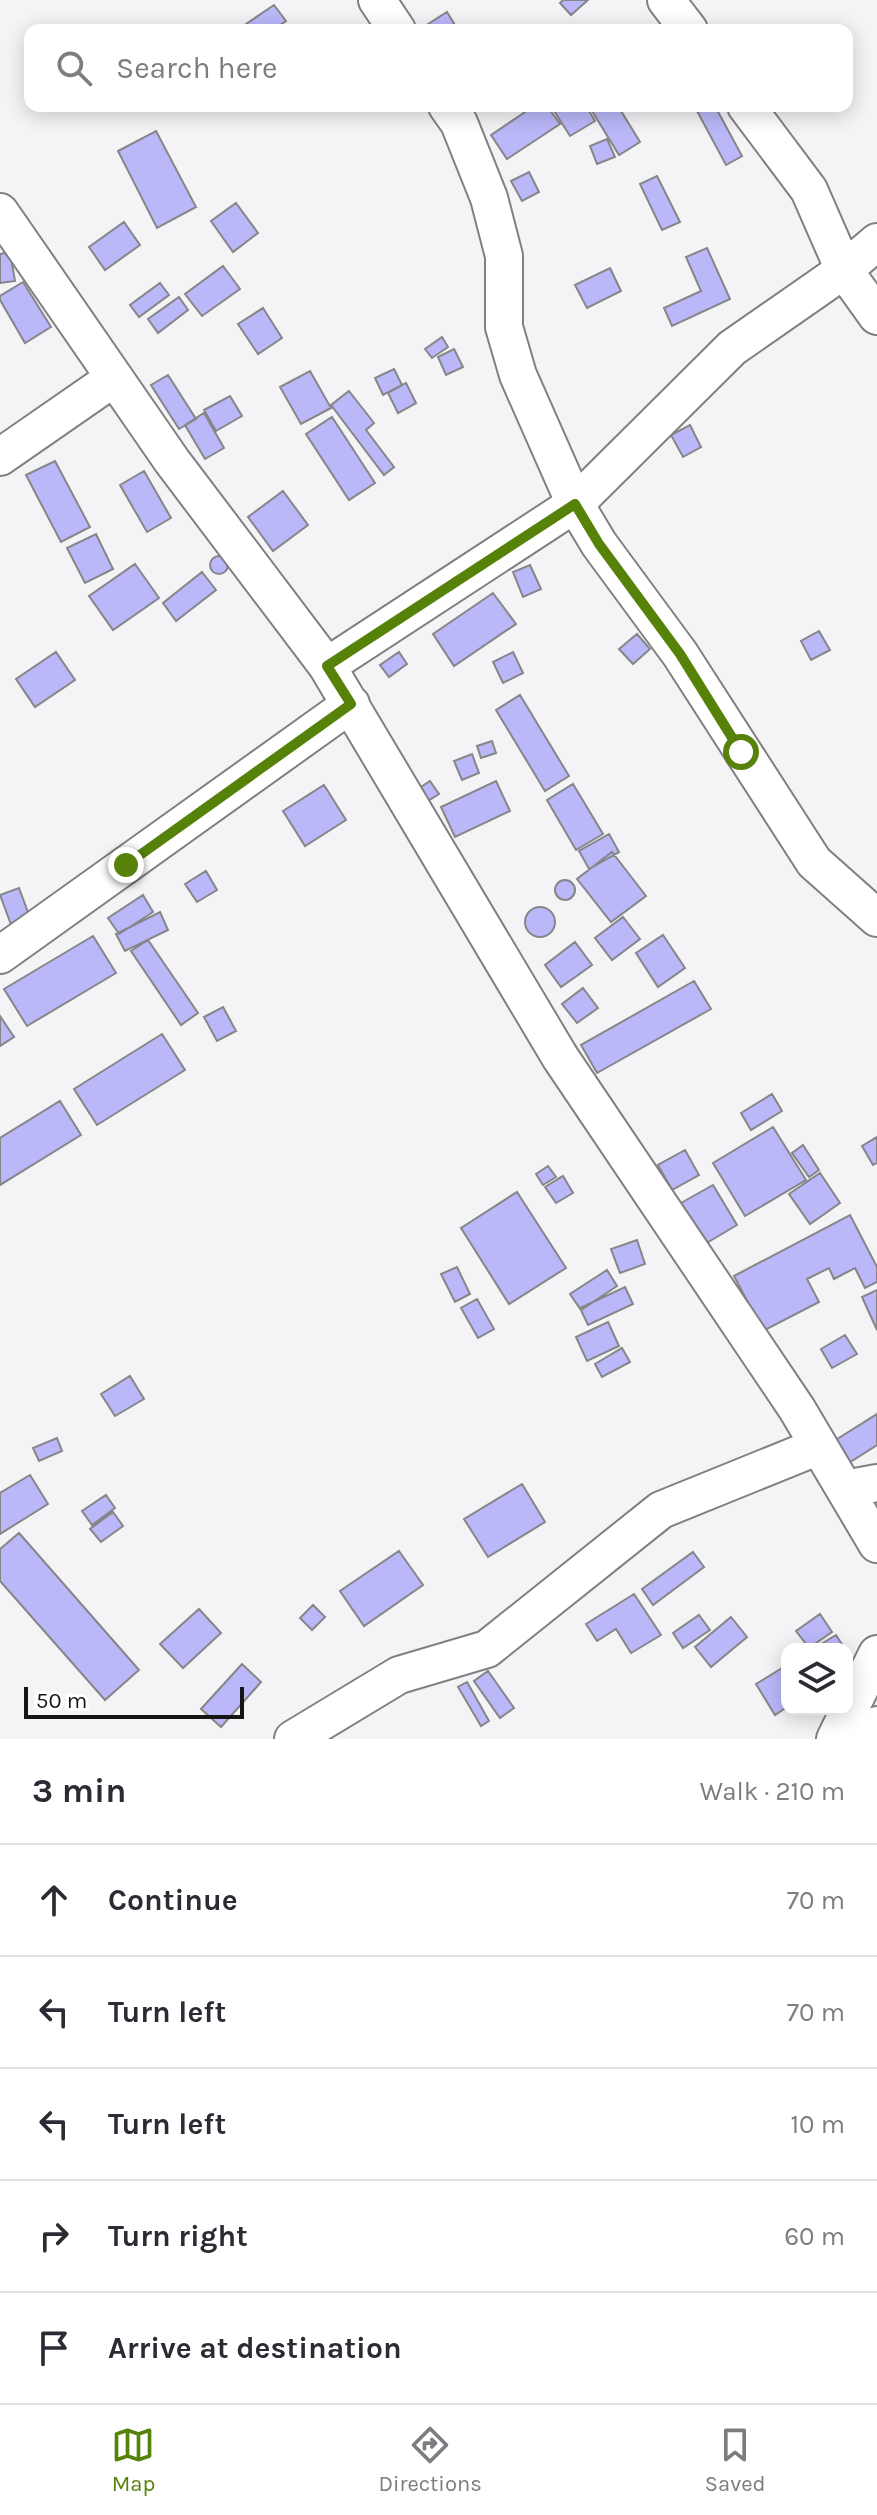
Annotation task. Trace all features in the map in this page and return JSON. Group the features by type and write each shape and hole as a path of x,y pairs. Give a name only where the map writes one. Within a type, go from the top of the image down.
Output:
{"street":[{"path":"377,0 393,24"},
{"path":"666,0 684,24"},
{"path":"451,112 459,123 489,198 504,256 504,327 518,375 575,504 599,544 680,654 814,862 877,918"},
{"path":"750,112 809,190 844,270 877,316"},
{"path":"0,212 172,461 327,666 560,1057 819,1446 866,1489 877,1544"},
{"path":"327,666 575,504 732,348 844,270 877,242"},
{"path":"0,457 114,378"},
{"path":"0,955 351,704"},
{"path":"293,1739 399,1675 487,1649 661,1510 819,1446"},
{"path":"835,1739 877,1654"},
{"path":"854,1739 877,1725"}],"building":[{"path":"563,0 588,0 571,15 560,3"},
{"path":"274,5 286,21 282,24 246,24"},
{"path":"447,12 454,24 428,24"},
{"path":"525,112 551,112 560,124 507,159 491,135"},
{"path":"555,112 590,112 595,121 570,136"},
{"path":"593,112 622,112 640,142 619,155"},
{"path":"698,112 718,112 742,156 726,165"},
{"path":"156,131 196,207 157,228 118,151"},
{"path":"607,139 615,157 597,164 590,146"},
{"path":"529,172 539,192 522,201 511,181"},
{"path":"657,176 680,222 662,230 640,184"},
{"path":"236,203 258,233 233,252 211,221"},
{"path":"124,222 140,245 105,270 89,247"},
{"path":"707,248 730,299 672,326 664,308 701,291 686,257"},
{"path":"10,252 15,281 0,283 0,254"},
{"path":"223,266 240,289 202,316 185,294"},
{"path":"610,268 621,291 587,308 575,285"},
{"path":"23,282 51,327 25,343 0,300 0,296"},
{"path":"160,283 169,295 139,317 130,305"},
{"path":"179,297 188,310 158,333 148,319"},
{"path":"263,308 282,338 258,354 238,324"},
{"path":"442,337 448,347 432,358 425,349"},
{"path":"454,349 463,367 446,375 438,357"},
{"path":"394,369 402,385 383,395 375,378"},
{"path":"310,371 331,408 301,424 280,387"},
{"path":"168,375 196,419 179,429 151,385"},
{"path":"406,383 416,403 398,413 388,393"},
{"path":"349,391 374,423 366,430 394,467 384,475 331,405"},
{"path":"230,396 242,416 216,431 204,410"},
{"path":"204,413 224,448 205,459 185,425"},
{"path":"332,417 375,483 349,500 306,434"},
{"path":"690,425 701,447 683,457 671,435"},
{"path":"55,461 90,527 61,542 26,475"},
{"path":"144,471 171,518 147,532 120,485"},
{"path":"283,491 308,525 273,551 248,517"},
{"path":"96,534 113,569 85,583 67,548"},
{"path":"219,556 228,565 219,574 210,565"},
{"path":"135,564 159,598 113,630 89,596"},
{"path":"530,565 541,589 523,597 513,572"},
{"path":"202,572 216,590 176,621 163,603"},
{"path":"493,593 516,624 454,666 433,634"},
{"path":"819,631 830,650 811,660 801,641"},
{"path":"637,634 650,649 633,664 619,649"},
{"path":"56,652 75,680 35,707 16,679"},
{"path":"399,652 407,664 389,677 380,665"},
{"path":"513,652 523,673 503,683 493,662"},
{"path":"520,695 569,776 545,791 496,710"},
{"path":"492,741 496,753 481,758 477,746"},
{"path":"472,754 479,773 462,780 454,761"},
{"path":"430,781 439,794 426,802 418,789"},
{"path":"496,781 510,811 455,837 441,807"},
{"path":"573,784 603,834 576,850 547,800"},
{"path":"324,785 346,820 305,846 283,811"},
{"path":"609,834 619,852 589,869 579,851"},
{"path":"612,852 646,896 611,922 577,879"},
{"path":"206,871 217,890 197,902 185,884"},
{"path":"561,880 569,880 575,890 569,900 561,900 555,894 555,886"},
{"path":"19,888 32,923 13,930 0,895"},
{"path":"143,895 153,912 119,934 108,918"},
{"path":"540,907 550,912 555,922 550,932 540,937 530,932 525,922 530,912"},
{"path":"160,912 168,930 125,951 116,934"},
{"path":"623,917 640,939 612,960 595,938"},
{"path":"663,935 685,968 658,987 636,953"},
{"path":"93,936 116,973 27,1026 4,989"},
{"path":"148,940 198,1013 181,1025 131,951"},
{"path":"575,942 592,965 561,987 545,965"},
{"path":"694,981 711,1009 597,1073 581,1045"},
{"path":"583,988 598,1008 577,1023 562,1004"},
{"path":"223,1007 236,1031 217,1041 204,1017"},
{"path":"0,1016 14,1037 0,1046"},
{"path":"162,1034 185,1070 97,1125 74,1089"},
{"path":"772,1094 782,1111 751,1130 741,1113"},
{"path":"60,1101 81,1135 0,1185 0,1138"},
{"path":"773,1127 806,1180 745,1216 713,1163"},
{"path":"877,1137 877,1163 873,1165 862,1146"},
{"path":"803,1145 819,1170 809,1177 792,1153"},
{"path":"685,1150 699,1175 672,1190 658,1165"},
{"path":"548,1166 556,1177 543,1185 536,1174"},
{"path":"820,1173 840,1203 810,1224 789,1194"},
{"path":"563,1176 573,1193 556,1203 545,1187"},
{"path":"713,1185 737,1225 705,1244 681,1203"},
{"path":"517,1192 566,1268 509,1304 461,1228"},
{"path":"850,1215 877,1267 877,1282 865,1288 855,1268 834,1279 829,1268 807,1279 819,1302 763,1331 734,1276"},
{"path":"637,1240 645,1264 620,1273 611,1249"},
{"path":"457,1267 470,1294 455,1302 441,1274"},
{"path":"607,1270 617,1286 581,1310 570,1294"},
{"path":"625,1287 633,1304 588,1325 580,1308"},
{"path":"877,1290 877,1330 862,1297"},
{"path":"477,1299 494,1329 478,1338 461,1308"},
{"path":"608,1322 619,1346 587,1361 576,1337"},
{"path":"845,1335 857,1354 832,1368 821,1349"},
{"path":"622,1348 630,1362 602,1377 595,1364"},
{"path":"130,1376 144,1399 115,1416 101,1394"},
{"path":"877,1414 877,1445 847,1464 834,1441"},
{"path":"57,1438 62,1451 39,1461 33,1448"},
{"path":"30,1475 48,1504 0,1534 0,1493"},
{"path":"522,1484 545,1522 488,1557 464,1519"},
{"path":"106,1495 115,1508 92,1525 82,1511"},
{"path":"113,1512 123,1526 101,1542 90,1529"},
{"path":"19,1533 139,1670 105,1700 0,1581 0,1549"},
{"path":"399,1551 423,1585 364,1626 340,1591"},
{"path":"693,1552 704,1567 653,1605 642,1589"},
{"path":"634,1594 661,1635 631,1653 616,1629 597,1641 586,1624"},
{"path":"313,1605 325,1617 312,1630 300,1618"},
{"path":"199,1609 221,1633 183,1668 160,1644"},
{"path":"820,1614 832,1632 816,1643 805,1643 796,1631"},
{"path":"699,1615 710,1630 683,1648 673,1633"},
{"path":"731,1617 747,1637 711,1667 695,1647"},
{"path":"836,1635 841,1643 823,1643"},
{"path":"242,1664 261,1682 221,1727 201,1709"},
{"path":"781,1669 781,1711 775,1715 756,1684"},
{"path":"488,1671 514,1708 500,1718 474,1681"},
{"path":"467,1682 489,1721 481,1726 458,1687"}],"route":[{"path":"126,865 351,704 327,666 575,504 599,544 680,654 741,752"}]}
